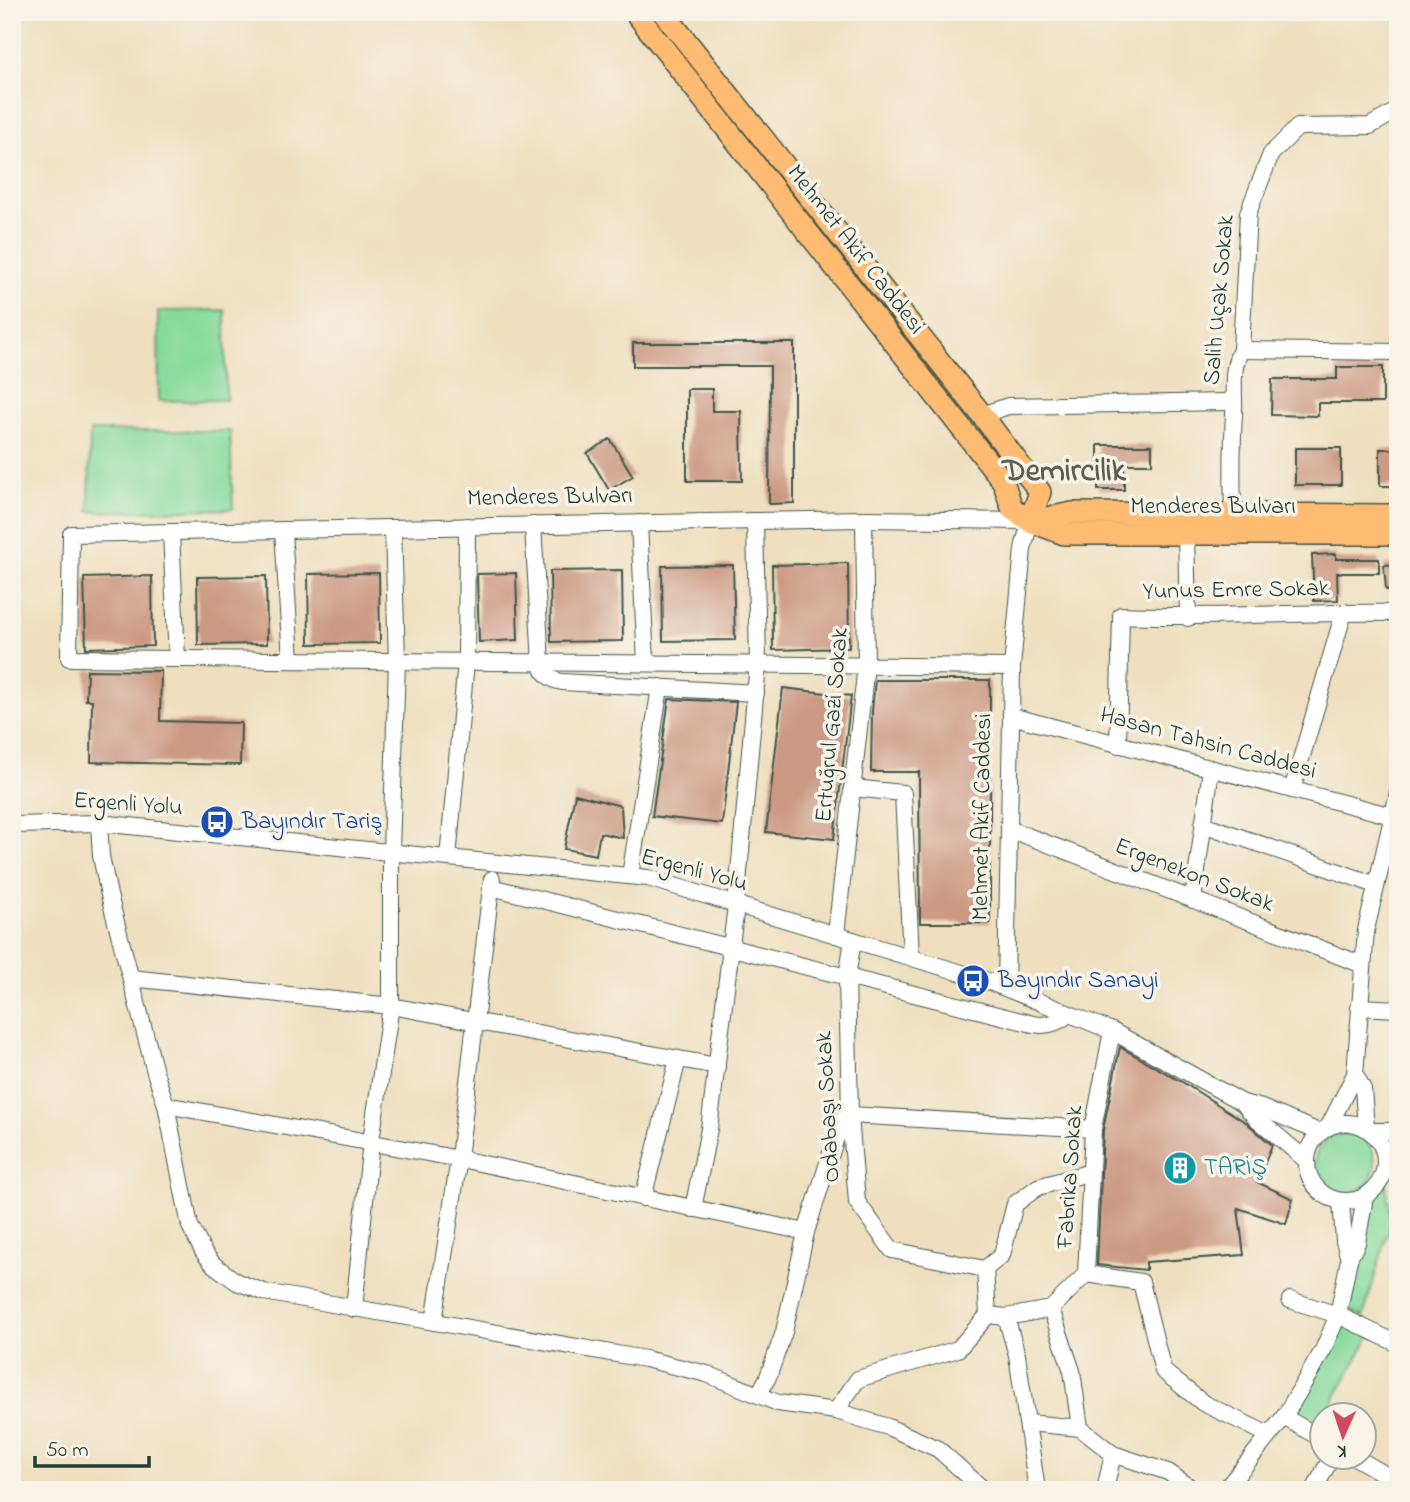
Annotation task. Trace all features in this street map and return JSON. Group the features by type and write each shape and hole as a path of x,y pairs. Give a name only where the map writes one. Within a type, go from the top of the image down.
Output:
{"main road":[{"name":"Mehmet Akif Caddesi","path":"635,12 1003,481 1012,508 1030,521 1040,492 663,12"},
{"name":"Menderes Bulvarı","path":"1030,521 1072,513 1398,515"},
{"name":"Menderes Bulvarı","path":"1030,521 1064,534 1398,534"}],"street":[{"name":"Salih Uçak Sokak","path":"1233,513 1231,458 1234,363 1241,350 1248,213 1271,154 1298,127 1370,126 1398,110"},
{"path":"1241,350 1398,352"},
{"path":"982,415 1008,406 1227,402"},
{"name":"Menderes Bulvarı","path":"177,659 69,658 71,534 863,519 1030,521"},
{"name":"Ertuğrul Gazi Sokak","path":"836,935 866,665 863,519"},
{"path":"693,1209 709,1129 717,1066 736,905 756,694 758,664 755,521"},
{"name":"Mehmet Akif Caddesi","path":"1006,988 1012,667 1023,549 1030,521"},
{"path":"639,523 646,663"},
{"path":"533,525 541,663 547,676 557,681 756,694"},
{"path":"448,858 466,662 467,526"},
{"path":"354,1309 371,1141 391,1006 391,853 397,661 393,528"},
{"path":"283,530 291,660"},
{"path":"171,532 177,659 1012,667"},
{"path":"1186,533 1188,618"},
{"path":"1292,790 1343,612"},
{"name":"Yunus Emre Sokak","path":"1118,745 1121,615 1188,618 1398,612"},
{"path":"630,876 660,687"},
{"name":"Hasan Tahsin Caddesi","path":"1012,716 1292,790 1396,809"},
{"path":"1193,900 1211,769"},
{"path":"852,788 903,793 911,957"},
{"path":"1355,1074 1363,1089 1369,1129 1383,1148 1391,1153 1379,1184 1365,1197 1341,1201 1322,1194 1314,1185 1306,1160 1308,1150 1324,1129 1355,1074 1366,930 1396,809"},
{"path":"99,823 101,856 155,1072 166,1105 190,1226 204,1253 214,1265 250,1288 354,1309 676,1365 707,1374 778,1403 836,1411 888,1427 938,1449 984,1490"},
{"name":"Ergenli Yolu","path":"12,825 99,823 648,878 1006,988 1112,1031 1243,1103 1256,1118 1306,1160"},
{"path":"1203,824 1376,885"},
{"name":"Ergenekon Sokak","path":"1009,829 1363,965"},
{"path":"434,1322 459,1158 494,863"},
{"path":"491,887 1041,1025 1057,1023 1069,1014"},
{"name":"Odabaşı Sokak","path":"853,940 847,977 850,1115 857,1202 892,1250 985,1269"},
{"path":"131,978 391,1006 717,1066"},
{"path":"1359,1007 1398,1009"},
{"name":"Fabrika Sokak","path":"1051,1309 1086,1274 1093,1129 1112,1031"},
{"path":"642,1198 678,1059"},
{"path":"1243,1103 1324,1129 1353,1123 1369,1129 1398,1131"},
{"path":"166,1105 459,1158 806,1232"},
{"path":"759,1394 784,1332 806,1232 840,1121 850,1115 1093,1129"},
{"path":"836,1411 858,1379 958,1349 988,1315 985,1269 1002,1255 1015,1204 1038,1187 1091,1172"},
{"path":"1225,1490 1284,1417 1324,1350 1338,1315 1349,1259 1357,1243 1365,1197"},
{"path":"1341,1201 1344,1241 1349,1259"},
{"path":"1086,1274 1141,1282 1163,1371 1203,1403 1269,1435"},
{"path":"1290,1300 1338,1315 1398,1344"},
{"path":"988,1315 1006,1317 1051,1309 1072,1371 1080,1427"},
{"path":"1006,1317 1017,1355 1037,1490"},
{"path":"1284,1417 1308,1431"},
{"path":"1028,1423 1080,1427 1113,1454 1168,1472 1194,1490"},
{"path":"1105,1490 1113,1454"},
{"path":"1314,1490 1325,1470"},
{"path":"1376,1470 1398,1482"}],"green space":[{"path":"225,310 226,400 159,401 158,311"},
{"path":"90,431 230,431 233,509 89,512"},
{"path":"1339,1133 1351,1133 1367,1141 1373,1151 1373,1175 1367,1185 1351,1193 1339,1193 1323,1185 1315,1169 1315,1157 1323,1141"},
{"path":"1386,1183 1391,1221 1363,1317 1346,1309 1364,1216"},
{"path":"1345,1322 1370,1336 1334,1400 1308,1400 1308,1420 1296,1413"}],"building":[{"path":"633,343 794,343 794,503 769,504 770,366 633,366"},
{"path":"1337,367 1383,367 1383,403 1318,403 1318,416 1271,415 1272,379 1337,379"},
{"path":"687,389 712,389 712,411 741,411 742,481 687,481"},
{"path":"610,439 633,476 609,490 587,453"},
{"path":"1098,445 1152,445 1152,464 1124,464 1124,490 1098,490"},
{"path":"1295,448 1341,448 1341,485 1295,485"},
{"path":"1380,449 1398,449 1398,486 1380,486"},
{"path":"1336,554 1336,559 1379,559 1379,573 1337,573 1338,600 1314,601 1312,555"},
{"path":"848,563 849,648 773,650 772,565"},
{"path":"1398,564 1398,589 1386,590 1384,565"},
{"path":"733,565 735,640 663,641 662,566"},
{"path":"622,570 623,641 551,642 550,571"},
{"path":"379,573 380,643 309,644 308,574"},
{"path":"516,573 518,640 479,642 477,574"},
{"path":"152,576 153,646 86,648 84,578"},
{"path":"266,576 267,644 198,645 197,577"},
{"path":"87,670 161,671 160,721 241,723 240,765 91,762 92,700 86,700"},
{"path":"875,680 990,680 990,923 920,923 919,772 871,772"},
{"path":"783,688 851,696 834,839 766,832"},
{"path":"669,699 736,702 722,824 652,816"},
{"path":"575,794 621,806 623,838 600,833 596,855 564,849"},
{"name":"TARİŞ","path":"1120,1047 1247,1123 1272,1145 1257,1182 1293,1199 1286,1224 1238,1208 1244,1255 1146,1262 1146,1270 1097,1265 1103,1130"}],"place":[{"name":"Bayındır Tariş","path":"217,822"},
{"name":"Bayındır Sanayi","path":"973,981"},
{"name":"TARİŞ","path":"1180,1168"}],"district":[{"name":"Demircilik","path":"1064,472"}]}
